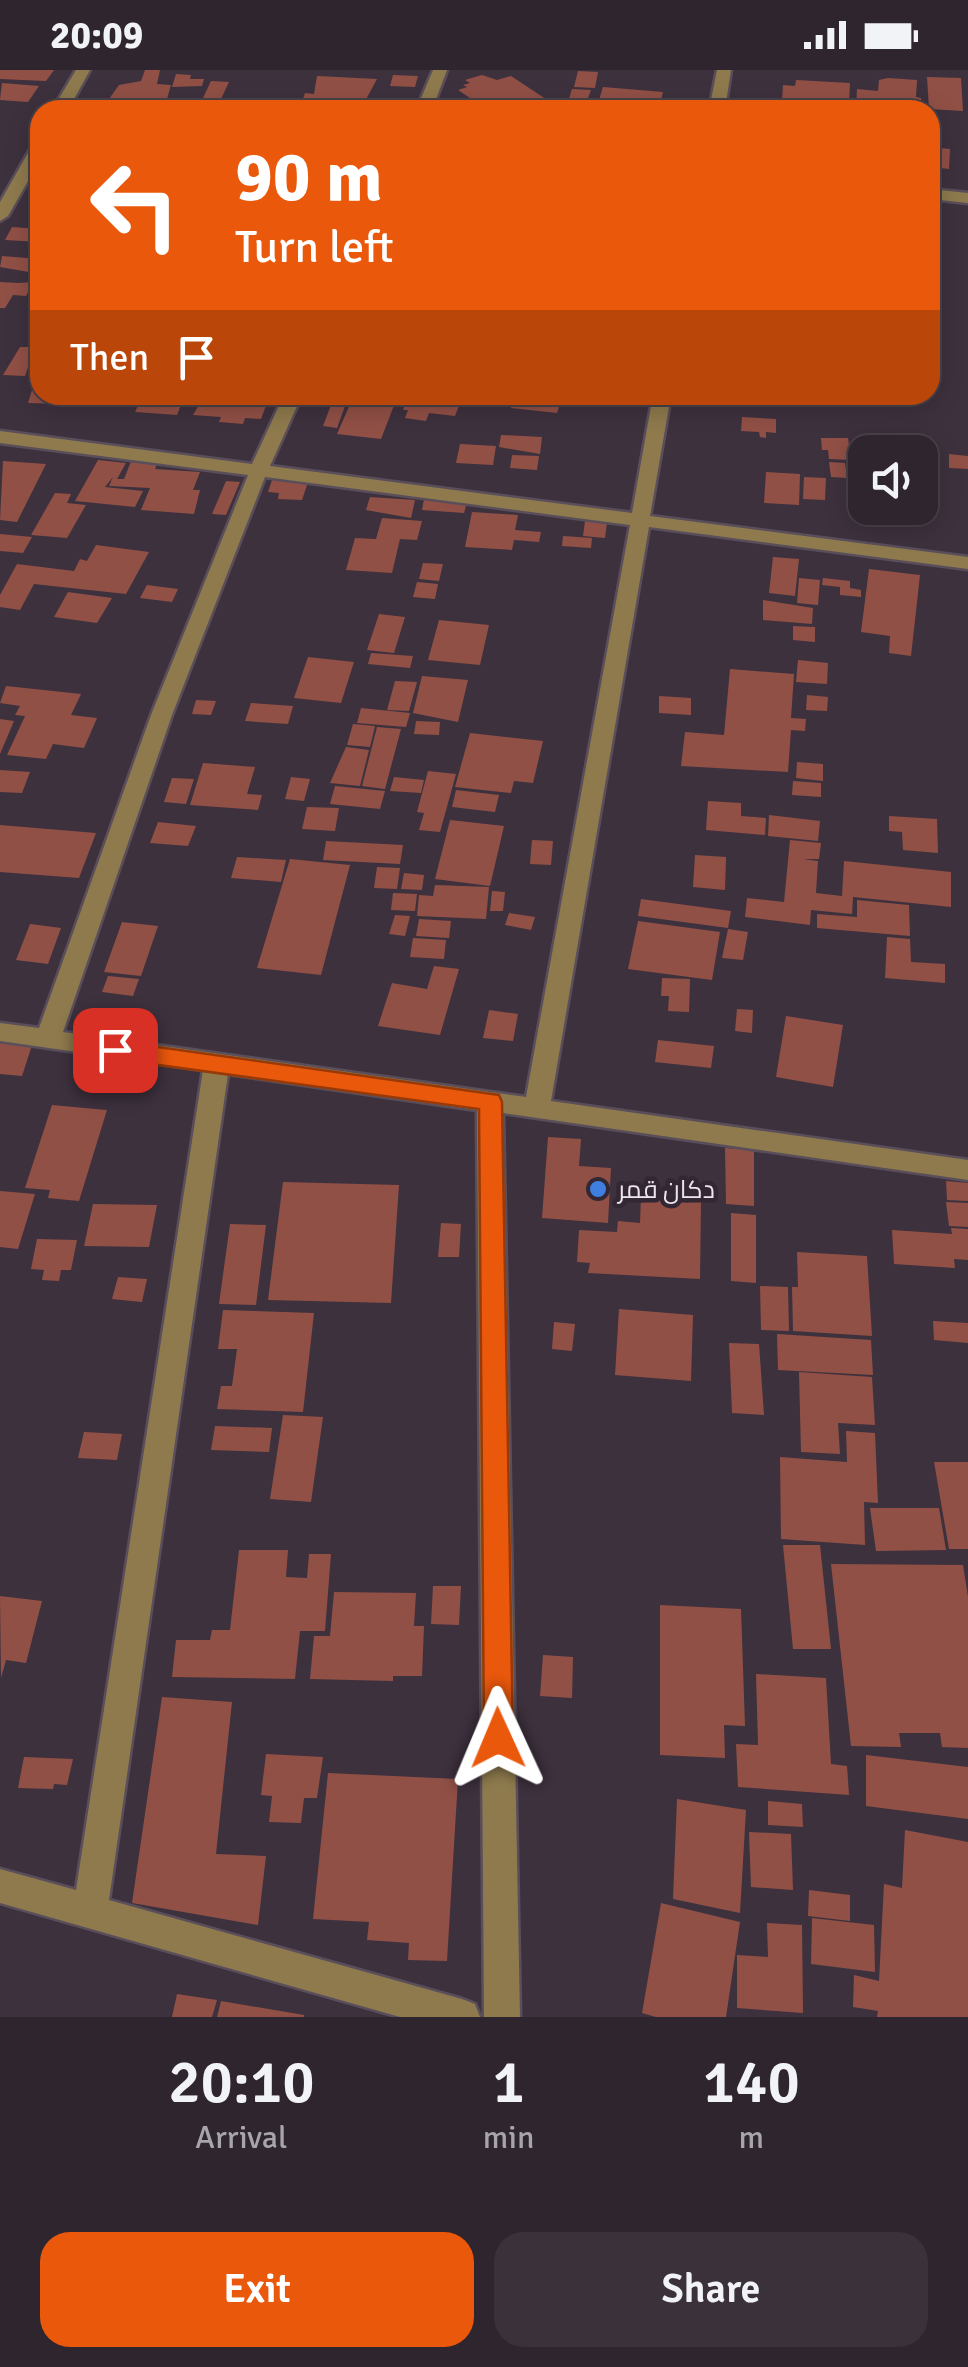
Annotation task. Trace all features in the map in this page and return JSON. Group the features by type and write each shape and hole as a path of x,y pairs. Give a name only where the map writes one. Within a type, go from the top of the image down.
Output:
{"street":[{"path":"66,100 83,70"},
{"path":"428,100 440,70"},
{"path":"719,100 724,70"},
{"path":"0,216 30,164"},
{"path":"940,195 968,198"},
{"path":"47,1041 164,708 259,468 288,405"},
{"path":"537,1108 660,405"},
{"path":"0,437 968,562"},
{"path":"0,1032 968,1170"},
{"path":"90,1911 218,1063"},
{"path":"490,1102 502,2017"},
{"path":"0,1886 462,2017"}],"building":[{"path":"0,70 54,70 46,81 0,79"},
{"path":"145,70 160,70 157,84 171,85 167,99 109,99 119,85 141,81"},
{"path":"578,71 598,72 595,88 574,87"},
{"path":"176,74 204,79 202,86 172,87"},
{"path":"393,75 418,76 415,87 390,86"},
{"path":"482,75 497,80 511,76 547,100 473,100 458,90 470,83 465,80"},
{"path":"317,76 377,79 366,100 303,100 305,93 314,94"},
{"path":"927,77 961,78 963,111 940,110 940,100 928,100"},
{"path":"796,80 850,83 849,100 782,100 783,85 795,86"},
{"path":"879,80 917,80 916,97 921,100 856,100 857,89 878,91"},
{"path":"211,81 229,82 221,99 203,98"},
{"path":"2,83 39,86 28,102 0,100"},
{"path":"603,87 663,92 661,100 599,100"},
{"path":"572,89 591,90 587,100 569,100"},
{"path":"940,148 950,149 949,169 940,168"},
{"path":"12,227 30,228 30,241 5,240"},
{"path":"2,256 30,258 30,272 0,267"},
{"path":"0,282 30,282 26,296 13,295 5,308 0,308"},
{"path":"20,347 30,347 25,376 3,375"},
{"path":"138,405 181,405 177,415 135,412"},
{"path":"199,405 266,405 261,419 245,418 243,424 193,415"},
{"path":"331,405 345,406 337,428 323,426"},
{"path":"350,405 394,405 381,439 337,434"},
{"path":"405,405 459,405 455,416 429,413 426,421 405,418 408,410 403,410"},
{"path":"512,405 560,405 557,413 511,408"},
{"path":"742,417 776,419 776,433 766,432 766,438 760,437 759,432 741,431"},
{"path":"501,435 542,437 540,454 499,447"},
{"path":"821,438 848,438 848,460 829,459 828,450 822,450"},
{"path":"460,444 496,446 493,465 456,463"},
{"path":"949,454 968,456 968,469 949,468"},
{"path":"512,455 539,456 537,470 510,468"},
{"path":"132,459 158,461 155,469 200,472 193,490 200,490 194,514 141,510 150,488 109,486 113,477 105,487 143,491 135,507 75,501 98,460 126,463 117,479 124,479"},
{"path":"3,461 46,464 17,522 0,520"},
{"path":"829,462 845,463 847,478 831,477"},
{"path":"766,472 800,474 799,505 764,503"},
{"path":"804,477 826,478 825,500 803,499"},
{"path":"272,480 308,482 302,500 278,499 279,493 268,492"},
{"path":"226,481 240,482 226,515 212,514"},
{"path":"55,493 71,494 67,503 86,505 67,538 31,535"},
{"path":"370,497 415,500 411,518 366,510"},
{"path":"424,499 467,502 464,513 422,510"},
{"path":"472,512 518,515 515,530 541,532 539,542 514,540 512,550 465,547"},
{"path":"382,518 422,521 417,540 400,539 392,573 346,570 355,538 376,539"},
{"path":"585,521 607,522 605,538 583,536"},
{"path":"0,534 32,537 23,553 0,551"},
{"path":"563,536 592,538 591,548 562,546"},
{"path":"96,545 149,552 126,594 34,584 20,610 0,607 0,595 17,564 74,571 80,559 87,561"},
{"path":"773,557 799,559 795,596 769,593"},
{"path":"423,563 443,564 439,581 419,579"},
{"path":"869,569 920,575 911,656 889,653 890,636 861,632"},
{"path":"799,578 820,580 818,605 797,603"},
{"path":"823,578 850,581 850,588 861,590 861,597 840,595 840,587 822,585"},
{"path":"417,582 438,584 435,599 413,597"},
{"path":"147,585 178,589 172,602 140,598"},
{"path":"68,592 112,598 97,623 54,617"},
{"path":"763,600 813,608 812,624 763,620"},
{"path":"379,614 405,617 394,653 367,650"},
{"path":"439,620 489,625 480,665 428,660"},
{"path":"793,626 815,627 815,642 793,640"},
{"path":"371,653 413,656 410,668 368,664"},
{"path":"308,657 354,662 341,703 294,698"},
{"path":"798,660 828,663 827,684 796,682"},
{"path":"730,669 794,674 791,718 806,719 805,731 791,730 788,772 681,766 685,732 724,735"},
{"path":"422,676 468,680 458,722 413,713"},
{"path":"395,681 417,682 409,711 387,710"},
{"path":"6,686 81,694 71,715 97,718 84,748 53,744 46,759 7,755 25,716 15,715 20,706 0,703"},
{"path":"807,695 828,697 827,711 806,710"},
{"path":"659,696 691,698 691,715 659,713"},
{"path":"196,700 216,701 211,715 192,714"},
{"path":"251,703 293,706 288,724 245,721"},
{"path":"361,708 410,713 406,727 357,723"},
{"path":"0,719 14,721 0,754"},
{"path":"416,721 440,722 439,735 414,734"},
{"path":"353,724 375,726 370,747 347,745"},
{"path":"377,727 401,729 385,789 362,786"},
{"path":"470,733 543,741 533,783 514,781 511,793 455,787"},
{"path":"346,747 369,750 360,786 330,783"},
{"path":"797,762 823,764 823,781 796,778"},
{"path":"203,763 255,767 247,794 262,795 258,810 190,805"},
{"path":"0,770 30,772 22,793 0,792"},
{"path":"428,771 456,774 440,832 419,830 424,813 417,812"},
{"path":"291,777 310,779 304,801 285,799"},
{"path":"394,777 424,780 421,793 390,791"},
{"path":"172,778 194,779 186,804 164,802"},
{"path":"793,781 821,783 821,797 792,795"},
{"path":"335,786 385,791 380,809 330,804"},
{"path":"456,790 499,795 495,812 452,807"},
{"path":"708,801 741,803 741,816 766,818 765,835 706,830"},
{"path":"307,807 339,808 335,831 302,829"},
{"path":"769,815 820,821 818,841 768,836"},
{"path":"889,816 937,819 938,853 903,850 902,832 889,831"},
{"path":"450,820 504,826 490,886 435,879"},
{"path":"158,822 196,826 188,846 150,843"},
{"path":"0,825 96,833 79,878 0,872"},
{"path":"532,840 553,841 551,865 530,864"},
{"path":"790,840 821,843 819,859 803,859 818,861 816,893 842,896 844,861 951,872 951,907 853,897 852,914 811,910 810,925 745,917 747,898 784,902"},
{"path":"326,841 403,845 400,864 323,860"},
{"path":"695,855 726,857 725,890 693,887"},
{"path":"237,857 286,860 281,882 231,878"},
{"path":"290,859 350,865 321,975 257,968"},
{"path":"377,867 400,868 397,889 374,888"},
{"path":"404,873 424,875 422,890 401,889"},
{"path":"435,885 489,887 486,919 417,916 419,895 433,896"},
{"path":"492,891 505,892 503,911 490,911"},
{"path":"393,893 417,894 415,911 391,910"},
{"path":"641,899 731,911 728,928 638,916"},
{"path":"857,900 909,905 910,936 817,928 817,914 857,917"},
{"path":"509,913 535,917 531,930 505,925"},
{"path":"395,915 410,916 405,936 389,934"},
{"path":"419,919 451,921 449,938 416,936"},
{"path":"638,921 720,932 712,980 628,969"},
{"path":"122,922 158,926 141,976 104,972"},
{"path":"30,924 61,928 48,964 16,960"},
{"path":"728,929 748,932 743,960 722,958"},
{"path":"887,937 910,939 911,962 945,964 945,983 885,978"},
{"path":"413,938 446,940 444,959 410,957"},
{"path":"434,966 459,969 440,1035 378,1026 392,983 427,989"},
{"path":"108,976 139,979 133,996 102,992"},
{"path":"662,978 690,979 689,1012 668,1011 669,996 661,996"},
{"path":"737,1009 753,1010 752,1033 735,1031"},
{"path":"489,1010 518,1014 513,1041 483,1038"},
{"path":"786,1016 843,1025 833,1087 776,1077"},
{"path":"0,1038 33,1042 22,1076 0,1074"},
{"path":"658,1040 714,1046 711,1068 655,1062"},
{"path":"52,1105 107,1110 79,1201 48,1198 50,1190 25,1188"},
{"path":"548,1137 581,1139 579,1166 611,1168 608,1223 542,1218"},
{"path":"725,1148 754,1150 754,1206 726,1204"},
{"path":"946,1181 968,1183 968,1201 947,1200"},
{"path":"283,1182 399,1185 391,1303 268,1300"},
{"path":"0,1191 35,1194 18,1249 0,1247"},
{"path":"641,1196 701,1200 700,1279 588,1273 590,1263 577,1262 579,1230 617,1232 618,1221 640,1223"},
{"path":"946,1202 968,1203 968,1227 949,1226"},
{"path":"93,1204 157,1205 149,1247 84,1246"},
{"path":"731,1213 756,1215 756,1283 731,1281"},
{"path":"441,1223 461,1224 459,1257 438,1257"},
{"path":"230,1224 266,1225 256,1305 219,1304"},
{"path":"951,1228 968,1229 968,1260 954,1259 955,1268 894,1264 892,1230 952,1234"},
{"path":"37,1239 77,1240 71,1270 61,1270 59,1281 42,1280 44,1270 31,1269"},
{"path":"797,1252 867,1256 872,1336 793,1331 792,1287 798,1287"},
{"path":"118,1277 147,1279 142,1302 112,1299"},
{"path":"760,1286 788,1287 789,1331 761,1330"},
{"path":"619,1309 693,1315 691,1381 615,1375"},
{"path":"223,1310 314,1313 303,1412 217,1409 221,1386 232,1386 237,1349 218,1349"},
{"path":"933,1321 968,1323 968,1343 934,1340"},
{"path":"554,1322 575,1324 572,1351 552,1349"},
{"path":"777,1334 871,1340 873,1375 778,1370"},
{"path":"729,1343 759,1344 764,1415 732,1413"},
{"path":"799,1372 872,1377 875,1425 838,1423 840,1454 801,1452"},
{"path":"283,1415 323,1417 311,1502 270,1499"},
{"path":"215,1426 272,1428 269,1452 211,1450"},
{"path":"846,1431 875,1433 878,1503 864,1502 865,1545 781,1539 780,1457 847,1462"},
{"path":"84,1432 122,1434 117,1460 78,1458"},
{"path":"934,1462 968,1462 968,1549 949,1549"},
{"path":"870,1508 939,1508 946,1550 876,1551"},
{"path":"783,1545 820,1545 831,1649 793,1649"},
{"path":"239,1550 288,1550 286,1577 307,1578 309,1554 331,1554 325,1631 300,1631 295,1679 172,1677 176,1640 210,1640 212,1630 230,1630"},
{"path":"831,1564 963,1565 968,1597 968,1748 942,1747 940,1733 899,1733 901,1747 851,1746"},
{"path":"433,1586 461,1586 459,1625 431,1624"},
{"path":"334,1592 416,1593 414,1626 424,1626 422,1676 393,1676 393,1681 310,1679 314,1636 330,1636"},
{"path":"0,1596 42,1601 26,1663 6,1660 1,1678"},
{"path":"660,1605 741,1609 745,1726 724,1725 725,1758 660,1755"},
{"path":"543,1655 573,1657 572,1698 540,1696"},
{"path":"756,1674 826,1678 831,1764 847,1766 849,1795 738,1787 736,1744 758,1745"},
{"path":"162,1697 232,1702 216,1854 266,1856 258,1925 132,1903"},
{"path":"266,1754 323,1757 317,1798 304,1798 301,1823 269,1822 272,1796 261,1795"},
{"path":"866,1755 968,1767 968,1819 866,1806"},
{"path":"24,1757 73,1759 67,1785 54,1784 53,1789 18,1788"},
{"path":"328,1773 458,1779 447,1961 408,1960 409,1943 367,1940 369,1922 313,1919"},
{"path":"677,1799 746,1810 740,1913 673,1899"},
{"path":"768,1801 802,1804 803,1827 768,1825"},
{"path":"905,1830 968,1842 968,2017 877,2017 878,2011 853,2007 854,1975 879,1981 884,1884 902,1888"},
{"path":"749,1832 791,1834 793,1890 751,1887"},
{"path":"809,1890 850,1895 850,1921 808,1916"},
{"path":"661,1903 740,1922 726,2017 656,2017 642,2013"},
{"path":"812,1918 874,1925 875,1972 811,1964"},
{"path":"767,1923 802,1925 803,2013 737,2008 737,1955 768,1957"},
{"path":"177,1994 217,2000 212,2017 172,2017"},
{"path":"221,2001 304,2015 304,2017 217,2017"}],"place":[{"name":"دكان قمر","path":"598,1189"}],"route":[{"path":"115,1050 490,1102 498,1738"}]}
